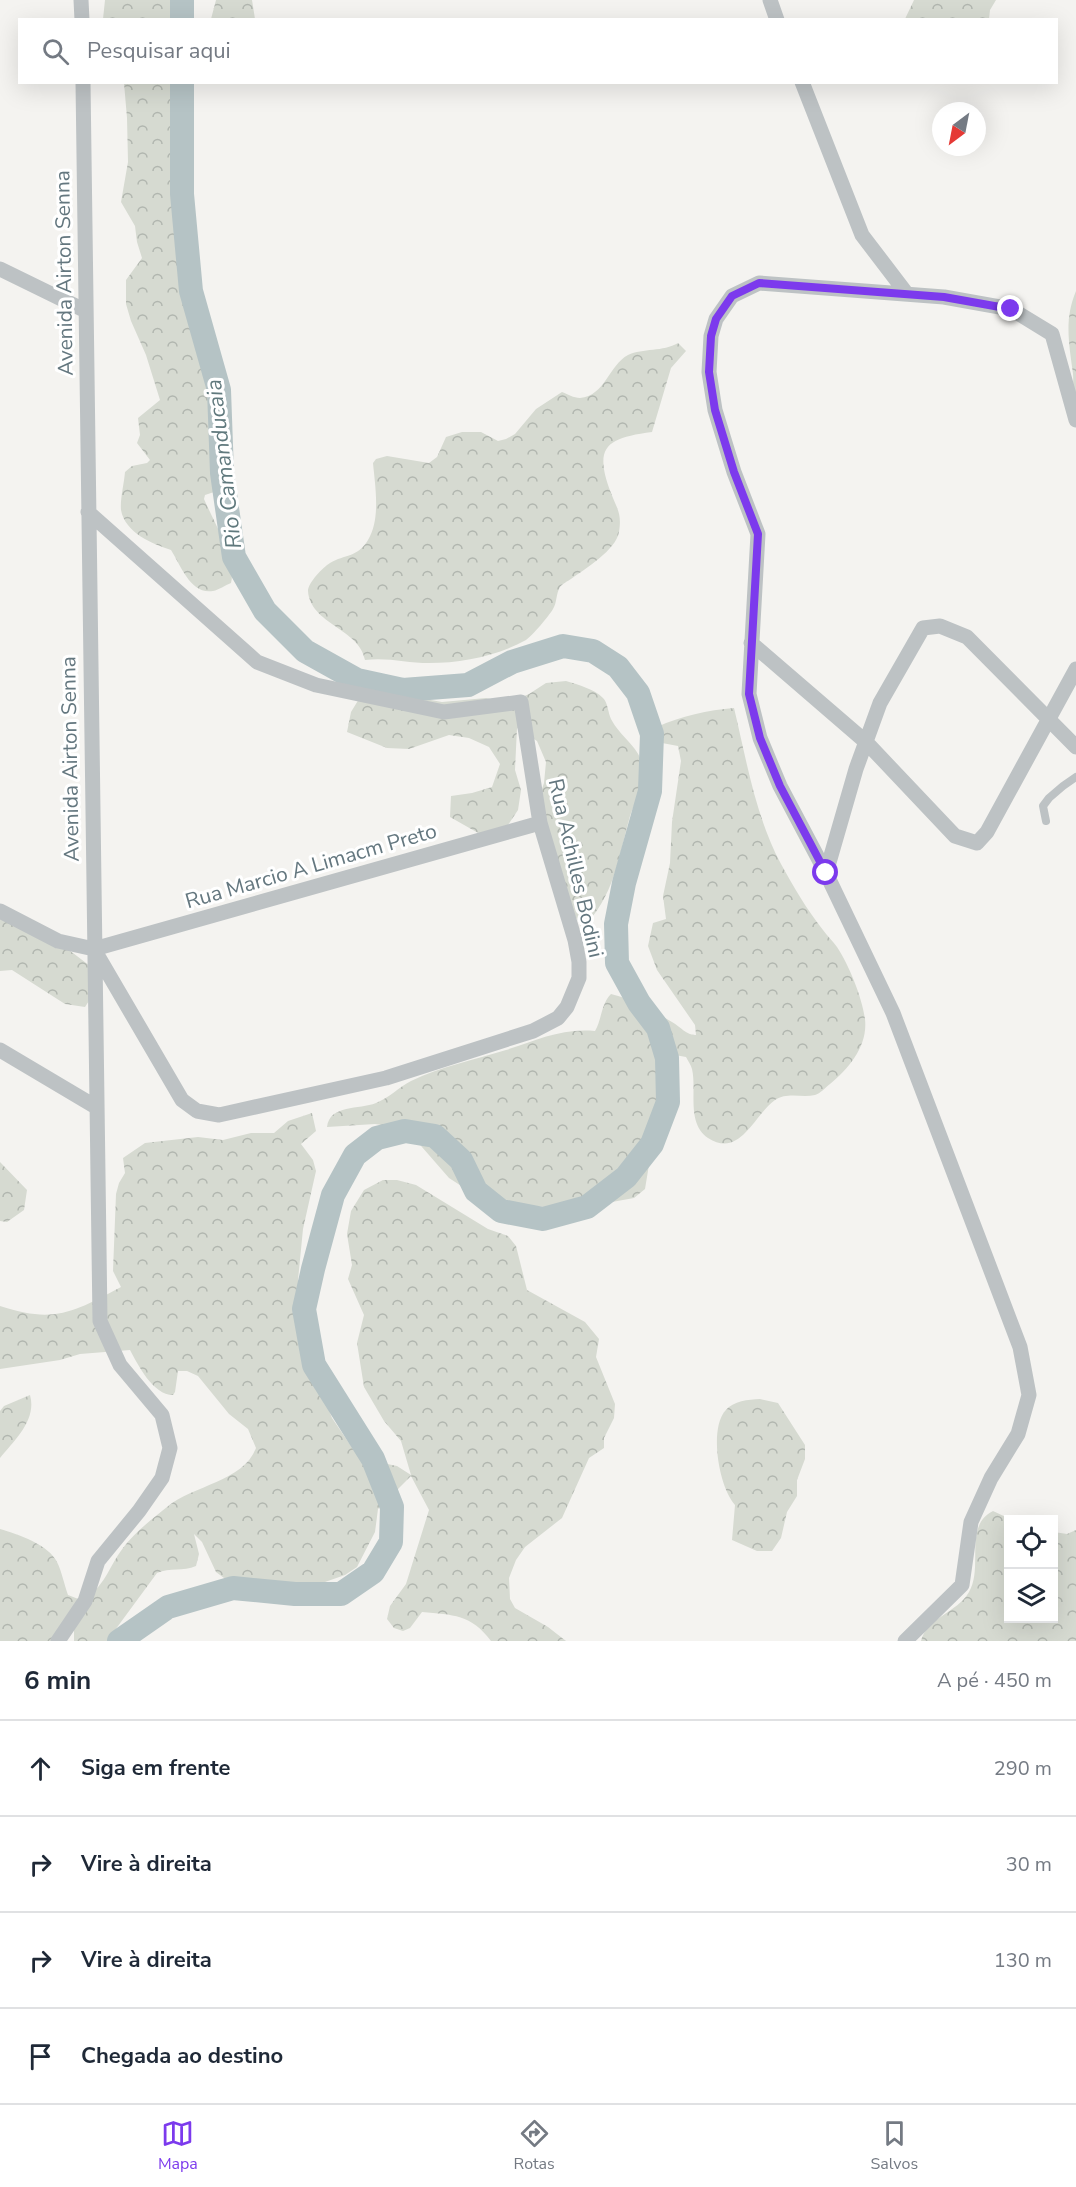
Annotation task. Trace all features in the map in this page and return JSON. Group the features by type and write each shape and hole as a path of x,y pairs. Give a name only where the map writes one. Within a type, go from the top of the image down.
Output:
{"street":[{"path":"81,0 82,18"},
{"path":"770,0 776,18"},
{"name":"Avenida Airton Senna","path":"58,1641 85,1601 98,1561 139,1511 162,1478 170,1448 162,1415 120,1365 100,1321 83,84"},
{"path":"803,84 862,235 907,294"},
{"path":"0,269 86,311"},
{"path":"905,1641 962,1585 971,1522 991,1478 1018,1434 1029,1395 1020,1347 897,1024 826,873 780,786 760,738 749,694 758,534 734,472 715,410 709,372 711,336 716,319 732,296 759,283 944,297 1011,309 1052,334 1076,420"},
{"name":"Rua Achilles Bodini","path":"88,512 257,662 316,685 444,712 521,702 540,823 575,940 579,978 574,994 558,1018 533,1031 386,1078 219,1115 197,1111 182,1100 94,949"},
{"path":"826,873 856,769 880,703 923,628 940,626 967,637 1076,747"},
{"path":"751,643 866,742 955,836 976,843 987,832 1076,669"},
{"name":"Rua Marcio A Limacm Preto","path":"94,949 540,823"},
{"path":"0,910 58,941 94,949"},
{"path":"0,1050 96,1107"}],"lane":[{"path":"1046,821 1044,806 1049,798 1076,777"}],"green space":[{"path":"105,0 178,0 179,18 103,18"},
{"path":"216,0 252,0 255,18 211,18"},
{"path":"914,0 996,0 990,10 989,18 905,18"},
{"path":"124,84 182,84 185,99 185,135 190,165 187,236 194,288 217,342 220,364 219,415 223,456 214,492 205,495 204,499 223,541 232,574 231,583 213,591 199,589 193,584 171,550 148,541 134,531 128,525 121,510 125,472 132,466 147,463 150,460 137,443 140,435 138,418 160,400 146,355 126,304 126,280 142,258 135,226 121,202 128,162"},
{"path":"1076,291 1076,406 1068,332 1070,312"},
{"path":"678,343 686,351 671,368 652,432 624,437 608,447 604,455 603,464 606,477 619,516 620,526 617,539 599,558 561,586 553,609 526,640 479,658 454,662 365,660 361,649 354,641 317,611 308,591 313,580 330,563 360,550 372,532 376,512 373,463 376,459 387,456 429,463 437,457 446,437 462,432 481,432 498,441 506,439 515,434 536,409 562,392 580,398 595,392 628,355 666,348"},
{"path":"566,681 591,690 603,698 615,726 640,757 644,773 643,783 630,816 614,876 593,916 582,928 566,901 537,804 544,783 546,762 537,741 517,728 515,770 521,790 518,810 506,828 487,838 450,817 451,796 492,787 500,764 489,747 469,738 449,735 409,749 387,748 347,732 351,712 362,694 382,688 403,695 442,702 486,698 508,703 529,694 546,683"},
{"path":"734,708 758,807 772,845 806,906 842,954 861,1001 865,1019 863,1038 856,1056 844,1071 817,1094 784,1096 775,1100 746,1133 729,1143 719,1143 701,1132 697,1124 692,1068 686,1057 675,1055 664,1074 645,1189 634,1198 568,1210 511,1203 472,1193 449,1178 415,1139 397,1127 375,1124 327,1127 329,1120 339,1111 376,1103 411,1081 434,1071 550,1036 571,1031 595,1031 605,1002 611,994 643,1006 686,1032 696,1035 695,1025 657,970 648,946 653,923 666,919 663,896 670,863 672,822 681,761 678,746 662,743 655,732 657,727 685,717"},
{"path":"0,915 55,941 90,966 98,987 85,1007 65,1004 12,970 0,971"},
{"path":"312,1113 316,1131 301,1144 313,1160 316,1171 303,1229 298,1280 298,1310 306,1351 332,1418 353,1449 373,1461 397,1466 411,1475 401,1441 384,1421 364,1387 357,1343 364,1315 348,1279 352,1265 347,1234 351,1211 364,1190 383,1180 397,1180 416,1185 488,1229 508,1236 516,1246 527,1290 585,1322 599,1339 596,1357 615,1404 614,1418 604,1438 604,1448 589,1458 562,1518 525,1547 516,1560 509,1578 510,1599 515,1608 548,1627 566,1641 491,1641 484,1632 469,1621 452,1615 422,1612 410,1628 403,1631 394,1628 387,1619 390,1606 406,1584 429,1510 411,1476 378,1509 375,1532 357,1567 345,1575 325,1582 278,1589 232,1584 216,1572 202,1542 194,1534 199,1554 196,1566 157,1573 107,1641 74,1641 74,1628 62,1641 0,1641 0,1529 24,1537 47,1550 57,1562 68,1595 81,1600 96,1589 123,1548 144,1526 178,1500 229,1476 250,1459 256,1448 248,1429 229,1414 198,1376 187,1371 178,1371 175,1392 173,1395 166,1394 147,1378 130,1350 80,1354 60,1360 0,1369 0,1306 35,1314 63,1313 90,1303 121,1287 113,1271 116,1194 125,1173 123,1158 145,1143 198,1137 223,1140 251,1133 274,1133 288,1121"},
{"path":"0,1162 27,1190 24,1210 7,1222 0,1221"},
{"path":"30,1395 28,1421 0,1458 0,1411 4,1406"},
{"path":"760,1399 778,1403 805,1445 805,1459 797,1480 797,1496 787,1512 781,1538 772,1551 757,1551 732,1540 735,1505 724,1485 718,1458 718,1431 725,1411 737,1403"},
{"path":"993,1511 1004,1516 1004,1623 1058,1623 1058,1533 1067,1534 1076,1530 1076,1641 921,1641 929,1626 957,1605 969,1592 975,1571 976,1537 984,1518"}],"waterway":[{"name":"Rio Camanducaia","path":"182,0 182,18"},
{"name":"Rio Camanducaia","path":"119,1641 168,1607 233,1588 295,1594 341,1594 373,1572 391,1542 392,1507 373,1459 314,1365 304,1309 333,1195 355,1155 377,1138 405,1131 435,1136 461,1160 476,1191 501,1211 543,1219 587,1207 626,1177 652,1144 668,1102 667,1058 658,1028 639,1003 617,963 616,924 624,883 650,791 652,734 638,693 618,667 593,651 563,646 512,662 468,685 403,690 357,680 305,651 265,611 234,557 222,473 219,390 191,291 182,194 182,84"}],"route":[{"path":"826,873 780,786 760,738 749,694 758,534 734,472 715,410 709,372 711,336 716,319 732,296 759,283 944,297 1011,309"}]}
